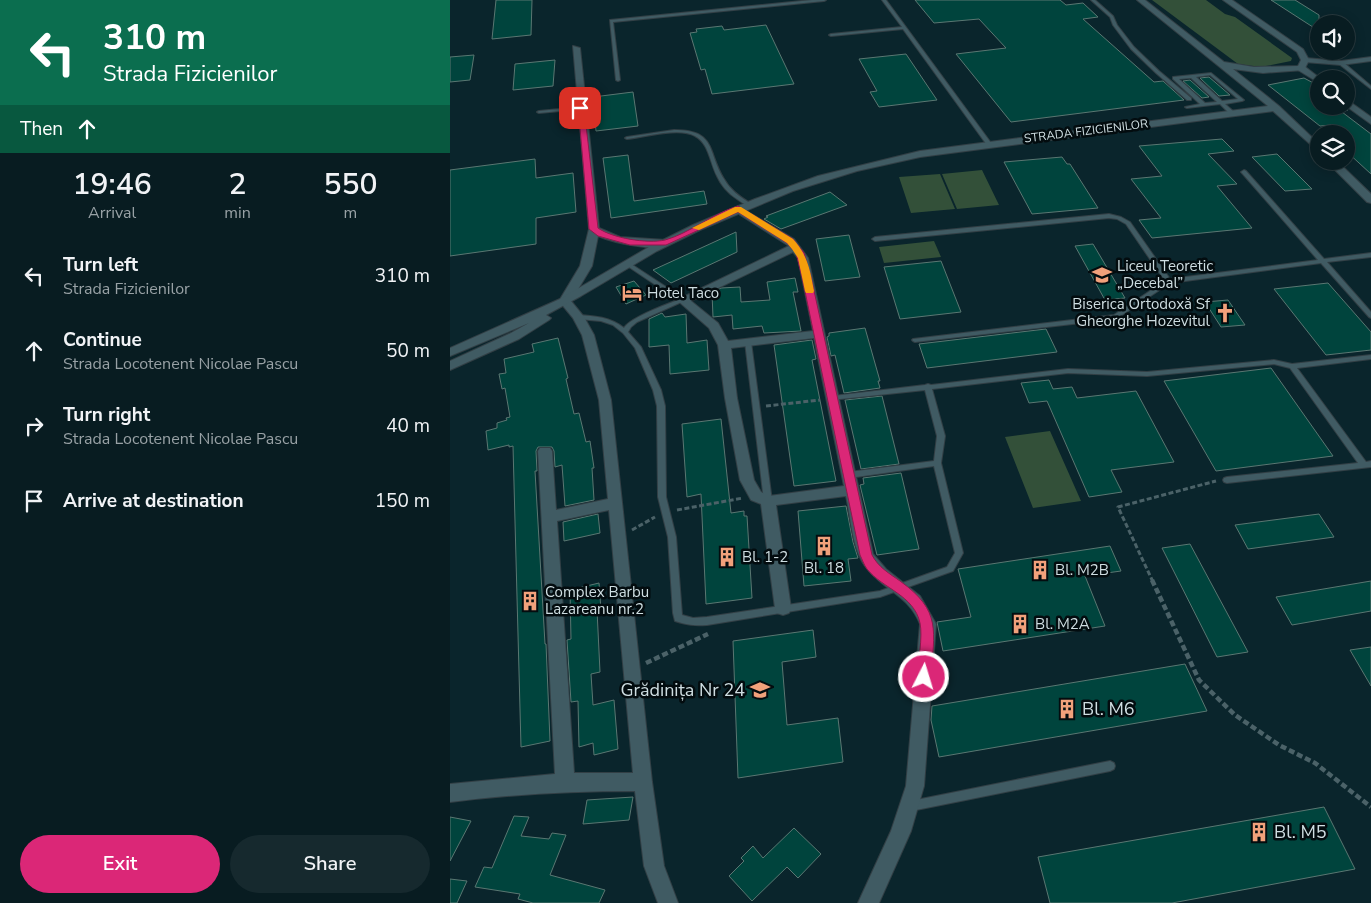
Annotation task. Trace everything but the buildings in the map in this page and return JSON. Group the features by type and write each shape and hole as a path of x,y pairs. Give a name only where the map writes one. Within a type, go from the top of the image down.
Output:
{"street":[{"path":"1142,0 1261,95 1310,140"},
{"path":"1227,0 1300,51 1303,64 1310,71"},
{"path":"576,48 580,108 594,229 586,266 565,301 578,317 588,335 593,348 605,400 643,782 654,866 665,902"},
{"path":"1261,95 1259,79 1276,70 1303,64 1341,63 1371,59"},
{"path":"1219,60 1239,68 1276,70"},
{"name":"STRADA FIZICIENILOR","path":"450,352 565,301 666,243 743,206 816,180 896,158 989,144 1276,108"},
{"path":"1355,109 1371,121"},
{"path":"1340,170 1371,200"},
{"path":"743,206 793,244 803,258 866,555 871,565 879,573 913,597 922,609 928,624 915,786 911,806 903,831 868,903"},
{"path":"594,229 616,240 666,243"},
{"path":"783,608 762,498 747,480 731,398 724,345 714,326 683,300 793,244"},
{"name":"STRADA FIZICIENILOR","path":"450,366 515,336 548,316 565,301"},
{"path":"724,345 819,334"},
{"path":"545,451 565,782"},
{"path":"762,498 851,482"},
{"path":"549,517 615,504"},
{"path":"450,793 565,782 643,782"}],"lane":[{"path":"618,80 611,21 824,0"},
{"path":"884,0 989,144"},
{"path":"1093,0 1112,17 1113,23 1136,51 1189,99"},
{"path":"831,35 904,28"},
{"path":"1341,63 1356,73 1358,78 1371,88"},
{"path":"1187,107 1242,100 1212,74 1175,78 1204,104"},
{"path":"1192,76 1232,113"},
{"path":"539,112 580,108"},
{"path":"627,138 677,132 688,132 702,137 706,142 720,179 743,206"},
{"path":"1244,172 1371,316"},
{"path":"875,239 1108,216 1120,218 1128,223 1168,281"},
{"path":"915,340 1116,317 1168,281 1371,255"},
{"path":"628,264 683,300"},
{"path":"624,332 635,321 683,300"},
{"path":"578,317 602,319 615,324 624,332 638,347 657,390 661,406 662,497 672,537 678,618 693,622 880,594 950,569 959,553 937,463 941,436 928,386"},
{"path":"748,342 757,407 762,498"},
{"path":"833,398 1068,371 1147,374 1274,362 1292,366 1371,357"},
{"path":"1292,366 1367,464"},
{"path":"851,482 937,463"},
{"path":"1227,480 1367,464"},
{"path":"911,806 1110,766"}],"path":[{"path":"757,407 833,398"},
{"path":"1227,480 1198,484 1118,507 1199,680 1234,715 1279,745 1315,762 1371,807"},
{"path":"618,538 665,512 762,498"},
{"path":"632,670 713,632"}],"green space":[{"path":"1152,0 1206,0 1225,14 1235,17 1292,58 1291,61 1261,67 1238,64"},
{"path":"982,170 999,205 957,209 942,174"},
{"path":"940,174 955,209 911,213 899,177"},
{"path":"934,241 941,257 884,263 879,247"},
{"path":"1050,431 1081,501 1033,508 1005,437"}],"slow traffic":[{"path":"696,228 738,209 790,241 803,258 810,291"}],"place":[{"name":"Liceul Teoretic „Decebal”","path":"1102,275"},
{"name":"Hotel Taco","path":"632,293"},
{"name":"Biserica Ortodoxă Sf Gheorghe Hozevitul","path":"1225,313"},
{"name":"Bl. 18","path":"824,546"},
{"name":"Bl. 1-2","path":"727,557"},
{"name":"Bl. M2B","path":"1040,570"},
{"name":"Complex Barbu Lazareanu nr.2","path":"530,601"},
{"name":"Bl. M2A","path":"1020,624"},
{"name":"Grădinița Nr 24","path":"760,690"},
{"name":"Bl. M6","path":"1067,709"},
{"name":"Bl. M5","path":"1259,832"}],"route":[{"path":"580,108 594,229 601,234 616,240 630,242 666,243 738,209 790,241 800,253 803,258 866,555 871,565 879,573 913,597 922,609 928,624 924,677"}]}
